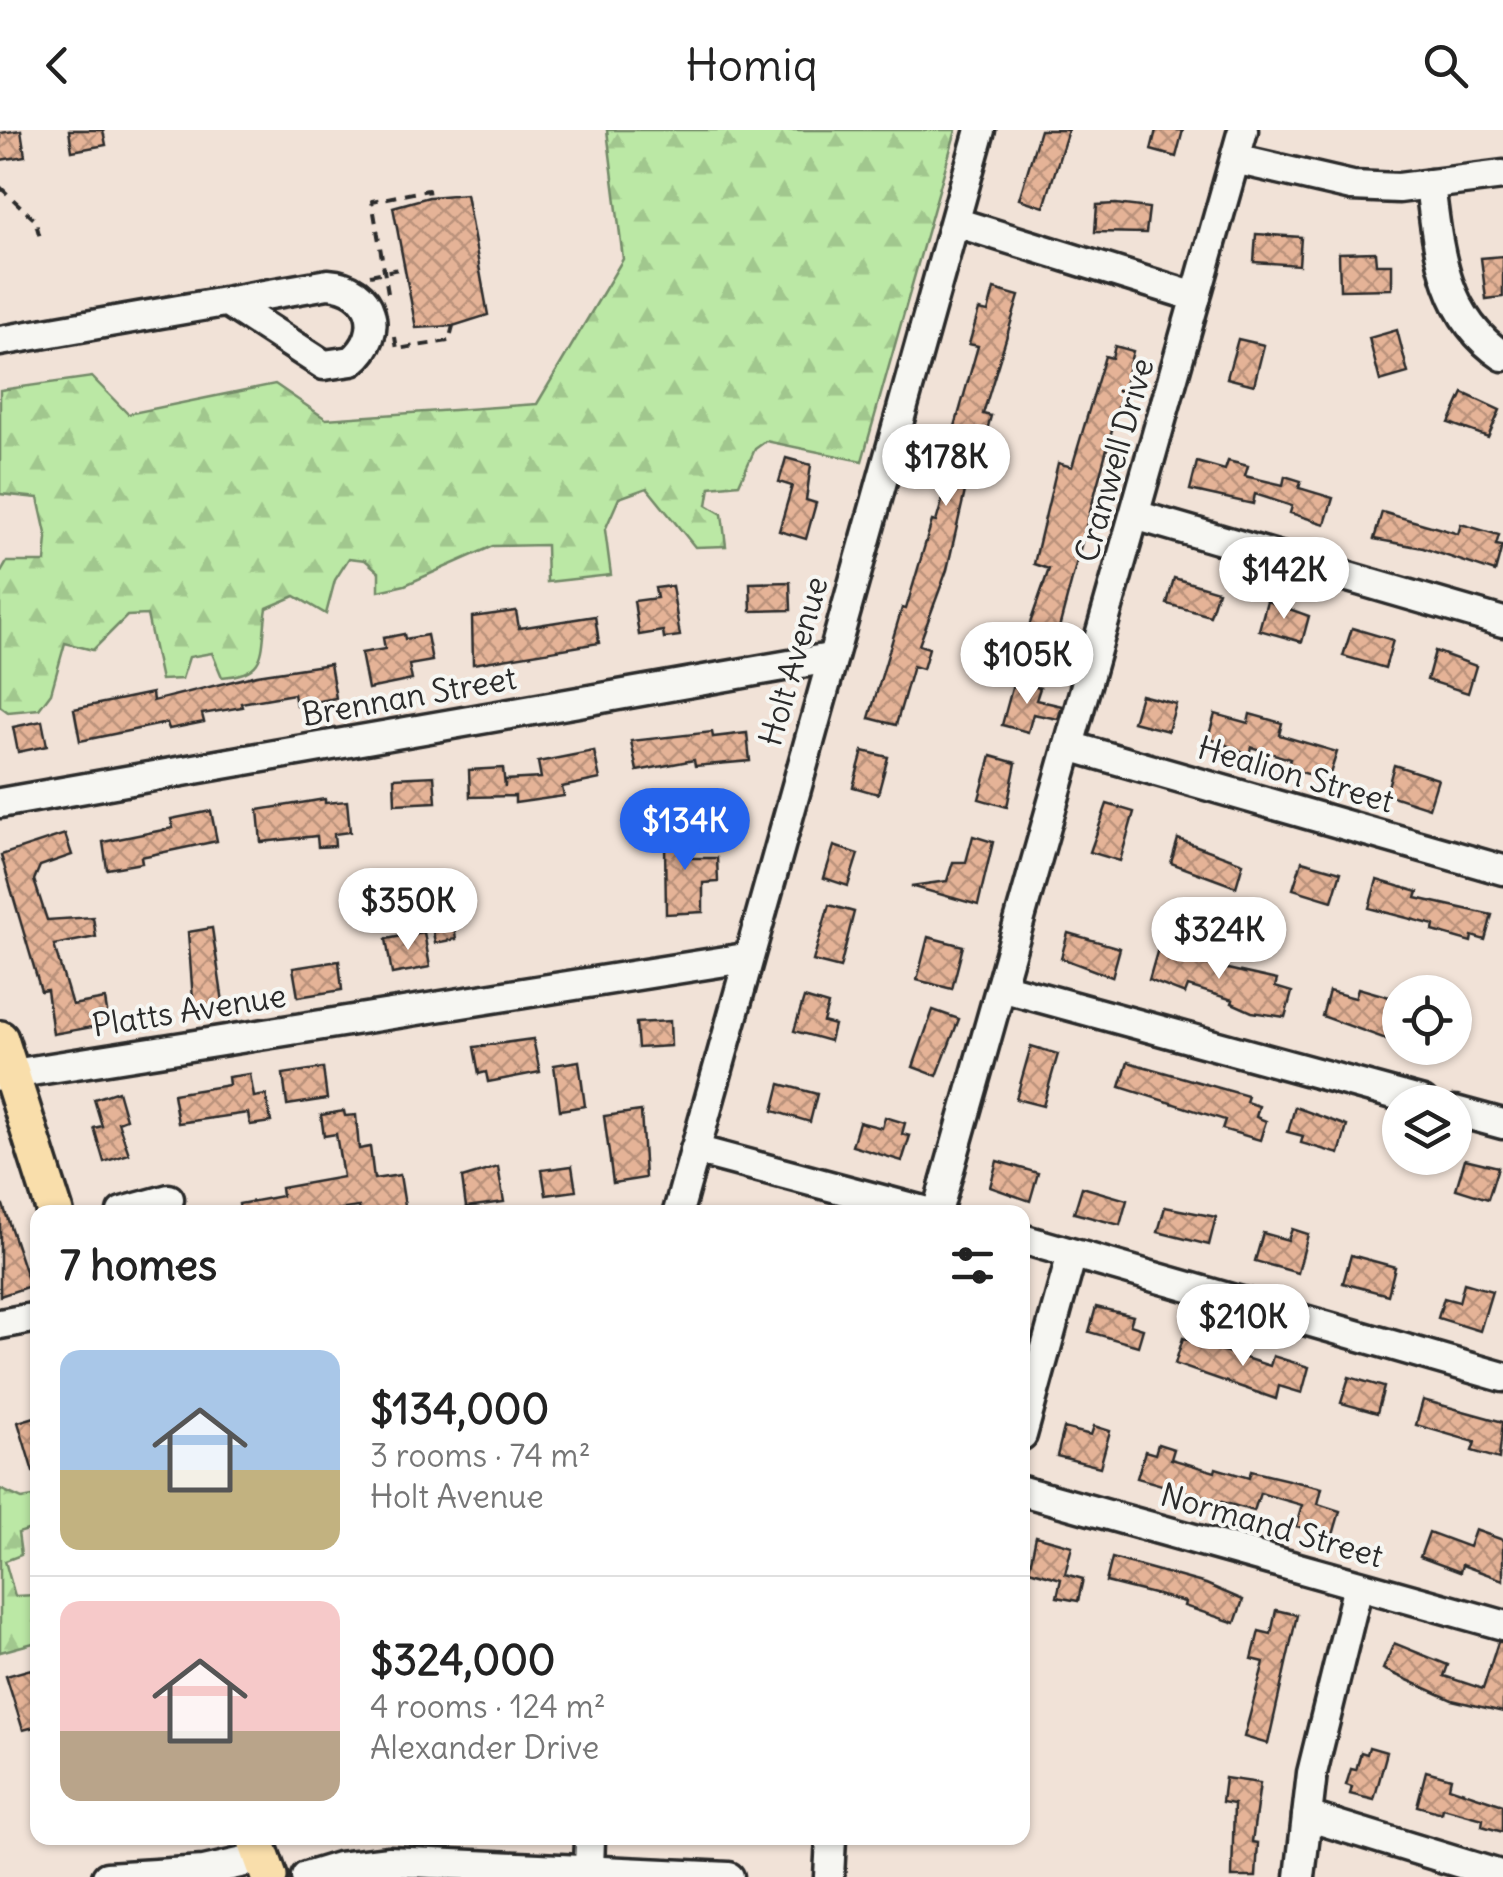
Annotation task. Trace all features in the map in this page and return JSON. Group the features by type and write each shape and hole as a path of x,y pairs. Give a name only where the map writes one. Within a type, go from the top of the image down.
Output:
{"main road":[{"path":"0,1039 6,1075 52,1205"}],"street":[{"name":"Holt Avenue","path":"680,1205 980,130"},
{"name":"Cranwell Drive","path":"939,1205 1243,130"},
{"path":"1235,158 1352,186 1430,184 1503,175"},
{"path":"1430,184 1450,294 1462,318 1503,356"},
{"path":"955,222 1196,297"},
{"path":"0,340 227,302 341,285 365,300 374,326 370,340 352,361 324,365 227,302"},
{"path":"1134,515 1503,622"},
{"name":"Brennan Street","path":"0,803 830,658"},
{"name":"Healion Street","path":"1069,746 1503,870"},
{"name":"Platts Avenue","path":"6,1075 746,958"},
{"path":"1001,987 1382,1091"},
{"path":"1472,1116 1503,1124"},
{"path":"695,1150 901,1205"},
{"path":"148,1205 170,1199"},
{"path":"1030,1242 1503,1377"},
{"path":"1030,1406 1072,1254"},
{"path":"0,1324 30,1319"},
{"name":"Normand Street","path":"1030,1493 1503,1624"},
{"path":"1300,1877 1316,1756 1358,1586"},
{"path":"1307,1816 1503,1876"},
{"path":"589,1869 590,1845"},
{"path":"829,1877 830,1845"},
{"path":"107,1877 204,1871 262,1857"},
{"path":"306,1877 350,1865 389,1861 729,1877"}],"path":[{"path":"0,188 35,220 40,241"},
{"path":"391,311 372,201 428,190 429,197"},
{"path":"384,273 403,268"},
{"path":"394,330 397,348 449,341 453,326"}],"green space":[{"path":"607,130 956,130 862,461 766,441 755,449 739,484 710,487 707,505 722,514 726,546 695,547 647,488 619,498 605,530 611,575 547,582 546,545 493,546 405,585 379,591 379,572 365,560 349,558 335,580 326,614 295,596 267,608 260,657 249,671 238,675 222,677 212,653 189,657 182,679 161,680 147,615 127,616 93,650 65,643 51,693 39,709 8,712 0,706 0,574 7,562 45,562 47,538 38,498 0,494 0,390 92,377 128,414 275,384 326,419 537,404 623,259"},
{"path":"0,1489 22,1499 30,1498 30,1529 18,1533 21,1555 5,1561 15,1596 30,1595 30,1644 0,1652"}],"building":[{"path":"21,130 25,156 0,160 0,133"},
{"path":"69,130 103,130 106,145 72,151"},
{"path":"1040,130 1068,130 1044,207 1019,199"},
{"path":"1156,130 1183,130 1176,157 1151,150"},
{"path":"466,194 488,315 453,326 416,328 393,207 429,197"},
{"path":"1097,205 1149,208 1146,233 1095,232"},
{"path":"1256,234 1301,237 1299,265 1254,262"},
{"path":"1375,252 1376,264 1392,264 1392,289 1340,290 1339,253"},
{"path":"1503,256 1503,297 1486,299 1481,258"},
{"path":"994,289 1019,296 983,414 991,416 984,441 977,439 947,570 919,645 929,648 923,669 913,666 896,725 869,718 902,608 906,609 948,481 940,479 978,346 969,344 979,310 988,312"},
{"path":"1397,330 1408,373 1380,381 1369,338"},
{"path":"1238,339 1264,345 1254,385 1227,378"},
{"path":"1115,346 1133,351 1051,658 1021,649 1049,569 1034,564 1058,463 1072,467 1105,356 1112,358"},
{"path":"1463,393 1500,410 1488,437 1449,423"},
{"path":"786,458 811,465 806,500 816,503 806,539 779,531 792,486 779,482"},
{"path":"1228,461 1248,466 1245,476 1283,485 1285,476 1301,481 1299,488 1333,498 1325,524 1290,513 1292,506 1255,494 1253,504 1190,490 1197,462 1225,470"},
{"path":"1382,512 1458,534 1461,524 1499,535 1496,545 1502,546 1495,572 1423,548 1374,539"},
{"path":"1174,578 1218,591 1210,616 1167,604"},
{"path":"790,582 791,610 751,611 750,583"},
{"path":"672,586 680,636 664,638 663,631 639,635 634,601 657,598 655,588"},
{"path":"1267,601 1309,616 1302,642 1259,630"},
{"path":"516,611 519,628 595,616 599,643 473,664 472,617"},
{"path":"1352,628 1393,640 1385,668 1343,656"},
{"path":"404,634 405,639 427,635 432,661 409,665 412,680 368,689 361,653 385,649 383,638"},
{"path":"1435,651 1476,666 1468,693 1427,680"},
{"path":"330,664 336,698 296,705 294,694 202,714 204,722 169,729 167,723 80,741 74,709 152,693 153,701 257,675"},
{"path":"1014,681 1040,688 1036,700 1062,706 1058,719 1033,714 1028,732 1002,725"},
{"path":"1141,695 1176,704 1168,731 1133,722"},
{"path":"1215,714 1248,723 1250,714 1282,723 1279,735 1337,752 1328,780 1287,768 1290,759 1251,747 1249,754 1208,738"},
{"path":"42,721 47,746 18,752 13,727"},
{"path":"712,732 713,737 747,733 750,761 695,766 694,760 637,771 631,741"},
{"path":"594,751 600,779 562,787 564,796 515,803 515,796 470,797 469,770 503,768 505,787 505,780 541,778 538,762"},
{"path":"863,751 888,757 878,794 853,787"},
{"path":"991,756 1016,763 1007,807 979,799"},
{"path":"1394,765 1438,779 1429,808 1386,794"},
{"path":"434,776 436,802 395,804 394,778"},
{"path":"325,799 325,803 347,801 350,832 334,834 335,846 318,847 317,836 261,842 258,810"},
{"path":"1107,804 1134,812 1120,861 1090,852"},
{"path":"211,811 217,841 141,857 142,863 107,869 103,842 173,828 171,819"},
{"path":"685,823 690,858 717,858 718,882 703,883 703,912 666,914 665,844 660,827"},
{"path":"65,834 72,855 40,866 34,880 47,920 93,917 96,937 54,945 72,1005 105,999 109,1024 53,1034 47,990 41,991 1,855"},
{"path":"973,836 993,842 978,905 911,886 947,881 953,862 966,862"},
{"path":"1178,839 1243,863 1236,887 1171,863"},
{"path":"834,846 858,854 848,886 824,878"},
{"path":"1302,861 1341,872 1332,901 1293,889"},
{"path":"1377,880 1418,892 1416,898 1492,915 1485,940 1472,936 1471,942 1433,931 1434,925 1369,908"},
{"path":"829,905 854,912 840,968 813,961"},
{"path":"452,916 456,939 435,943 431,920"},
{"path":"212,928 224,1009 194,1013 188,932"},
{"path":"424,932 430,967 392,974 386,939"},
{"path":"1068,933 1120,948 1112,977 1061,958"},
{"path":"928,937 963,946 952,989 917,980"},
{"path":"1159,945 1198,956 1196,962 1277,980 1275,987 1292,992 1285,1017 1252,1012 1232,1003 1233,1000 1188,986 1185,994 1149,980"},
{"path":"339,961 342,990 298,997 293,968"},
{"path":"1358,988 1382,995 1382,1038 1322,1016 1329,991 1355,998"},
{"path":"804,998 828,1005 823,1022 834,1025 830,1041 794,1031"},
{"path":"933,1010 959,1019 937,1076 913,1067"},
{"path":"670,1021 671,1046 638,1048 636,1023"},
{"path":"533,1039 540,1072 488,1082 486,1072 479,1074 474,1047"},
{"path":"1031,1046 1058,1054 1043,1106 1016,1099"},
{"path":"579,1061 585,1106 560,1110 554,1065"},
{"path":"1128,1062 1248,1096 1246,1102 1259,1106 1256,1117 1266,1121 1260,1140 1222,1129 1225,1120 1120,1087"},
{"path":"323,1068 327,1099 287,1105 283,1074"},
{"path":"250,1074 254,1097 266,1095 271,1122 250,1125 248,1113 178,1123 173,1094 229,1085 228,1077"},
{"path":"780,1084 817,1094 810,1122 773,1111"},
{"path":"118,1091 126,1119 118,1122 129,1154 104,1162 94,1128 102,1126 94,1099"},
{"path":"1295,1107 1347,1126 1339,1154 1301,1143 1303,1136 1288,1132"},
{"path":"344,1111 345,1116 356,1115 359,1149 370,1147 374,1179 400,1175 405,1205 239,1205 282,1196 281,1188 343,1177 336,1134 324,1136 321,1115"},
{"path":"641,1111 645,1178 613,1183 604,1116"},
{"path":"885,1117 905,1123 902,1134 910,1136 902,1161 852,1146 859,1122 882,1128"},
{"path":"997,1161 1038,1173 1030,1201 990,1187"},
{"path":"1472,1161 1498,1167 1488,1199 1456,1189 1460,1175 1472,1175"},
{"path":"572,1166 576,1191 546,1195 542,1170"},
{"path":"498,1167 504,1202 466,1205 462,1178"},
{"path":"1082,1187 1127,1200 1120,1225 1074,1213"},
{"path":"3,1205 30,1286 0,1296 0,1206"},
{"path":"1165,1207 1216,1217 1209,1245 1158,1232"},
{"path":"1292,1229 1308,1234 1298,1273 1255,1261 1263,1233 1288,1240"},
{"path":"1351,1255 1395,1267 1388,1295 1343,1283"},
{"path":"1464,1283 1492,1291 1480,1331 1438,1318 1444,1298 1459,1302"},
{"path":"1096,1307 1133,1316 1130,1325 1143,1329 1138,1346 1089,1332"},
{"path":"1183,1338 1270,1366 1273,1356 1309,1367 1302,1393 1279,1386 1276,1399 1175,1364"},
{"path":"1349,1377 1384,1387 1377,1413 1341,1403"},
{"path":"1423,1400 1503,1422 1499,1459 1472,1451 1475,1442 1416,1425"},
{"path":"30,1418 30,1462 18,1422"},
{"path":"1094,1426 1110,1431 1100,1467 1057,1456 1064,1428 1091,1435"},
{"path":"1158,1444 1174,1449 1171,1459 1215,1472 1216,1468 1249,1478 1251,1471 1322,1488 1318,1504 1340,1511 1333,1535 1296,1526 1302,1505 1260,1493 1254,1511 1137,1478 1145,1451 1155,1454"},
{"path":"1475,1530 1503,1540 1503,1580 1462,1565 1460,1572 1420,1557 1429,1532 1469,1547"},
{"path":"1036,1536 1072,1546 1065,1574 1083,1579 1078,1601 1057,1597 1061,1579 1030,1570"},
{"path":"1112,1558 1206,1584 1243,1600 1235,1623 1184,1606 1185,1602 1106,1582"},
{"path":"1276,1610 1297,1615 1268,1744 1244,1737 1264,1662 1252,1659 1259,1631 1271,1634"},
{"path":"1498,1642 1503,1642 1503,1712 1452,1700 1383,1669 1394,1643 1448,1665 1444,1676 1483,1689"},
{"path":"30,1669 30,1728 23,1730 6,1676"},
{"path":"1369,1747 1387,1752 1374,1800 1350,1794 1352,1787 1346,1785 1361,1752 1367,1754"},
{"path":"1426,1771 1451,1778 1449,1787 1503,1805 1503,1832 1482,1826 1483,1819 1443,1808 1442,1813 1417,1806"},
{"path":"1225,1778 1260,1783 1252,1842 1258,1843 1256,1877 1232,1877 1234,1804 1222,1802"}]}
